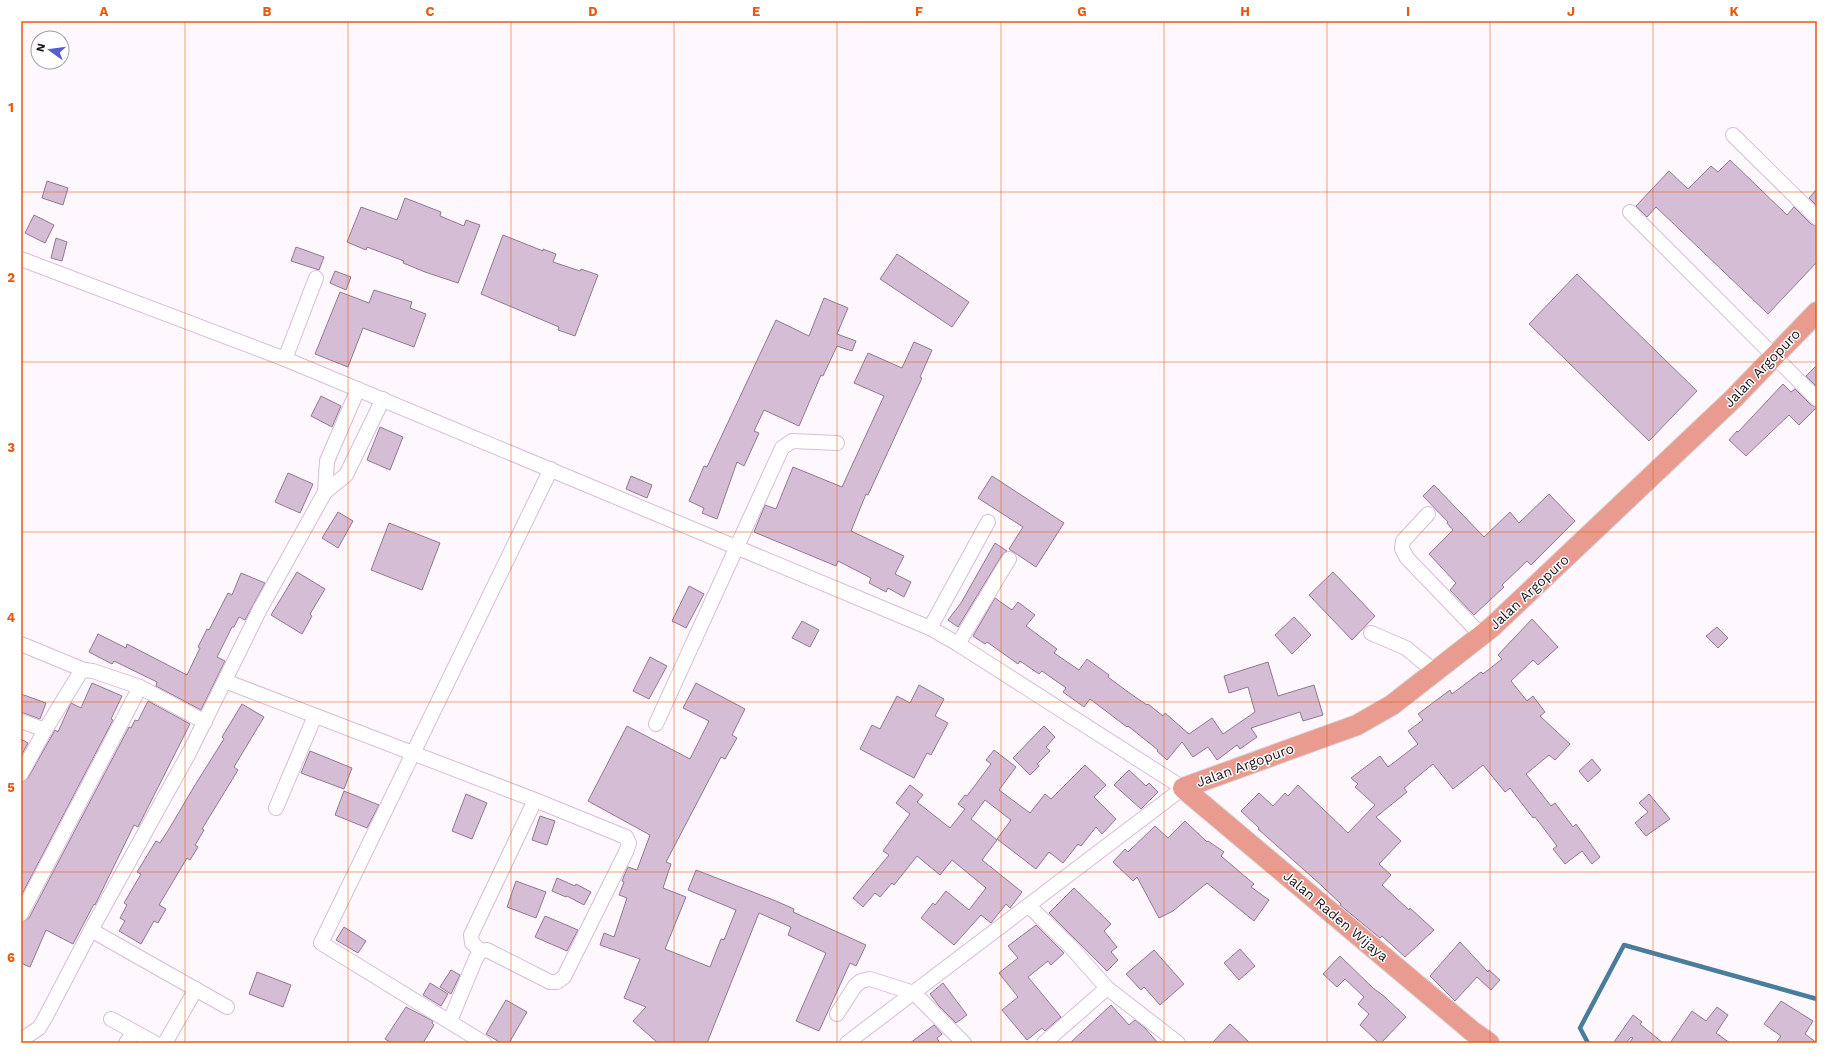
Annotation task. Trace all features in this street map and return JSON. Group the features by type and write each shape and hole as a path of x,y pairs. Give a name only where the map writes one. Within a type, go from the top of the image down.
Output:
{"highway":[{"name":"Jalan Argopuro","path":"1183,788 1356,725 1392,705 1434,671 1482,636 1734,398 1817,312"},
{"name":"Jalan Raden Wijaya","path":"1183,788 1472,1031 1489,1043"}],"street":[{"path":"1733,135 1817,218"},
{"path":"1630,212 1817,399"},
{"path":"21,259 285,359 930,628 958,644 1183,788 848,1043"},
{"path":"285,359 316,278"},
{"path":"325,492 327,461 358,389"},
{"path":"21,1040 39,1028 91,930 185,760 260,609 325,492 346,475 383,399"},
{"path":"656,724 782,448 792,441 837,443"},
{"path":"484,1043 321,943 551,469"},
{"path":"1428,514 1403,541 1402,549 1407,558 1482,636"},
{"path":"930,628 988,522"},
{"path":"958,644 1009,559"},
{"path":"1371,633 1406,648 1434,671"},
{"path":"21,644 84,670 93,671 140,687 205,722"},
{"path":"21,774 44,730 80,673 84,670"},
{"path":"225,681 620,833 626,837 629,843 626,852 569,970 560,980 557,982 550,982 487,950 481,951 476,958 450,1021"},
{"path":"21,914 140,687"},
{"path":"276,808 315,716"},
{"path":"21,721 44,730"},
{"path":"481,951 472,943 471,935 535,800"},
{"path":"1029,906 1070,946 1107,988 1177,1043"},
{"path":"91,930 227,1007"},
{"path":"837,1014 855,986 861,981 870,979 914,993 964,1043"},
{"path":"1044,1043 1107,988"},
{"path":"165,1043 196,989"},
{"path":"111,1019 130,1037 155,1043"}],"building":[{"path":"1730,160 1787,215 1794,207 1811,224 1817,226 1817,262 1768,314 1656,207 1647,217 1636,206 1669,171 1688,189 1711,166 1718,172"},
{"path":"47,181 68,188 63,205 42,198"},
{"path":"1817,189 1817,206 1809,198"},
{"path":"405,198 441,212 440,216 464,226 466,220 480,225 458,283 425,272 403,263 404,261 367,247 366,250 347,242 361,207 397,220"},
{"path":"34,215 54,225 45,243 25,233"},
{"path":"503,235 543,251 543,249 556,254 553,262 598,275 575,336 558,330 559,327 481,294"},
{"path":"56,238 67,242 62,261 51,258"},
{"path":"296,247 324,257 319,270 291,261"},
{"path":"897,254 969,302 952,327 880,279"},
{"path":"335,271 351,277 346,290 330,283"},
{"path":"1577,274 1697,391 1649,441 1529,324"},
{"path":"374,290 412,302 410,308 426,314 414,347 363,328 348,367 315,354 340,292 369,303"},
{"path":"824,298 848,308 837,334 856,341 852,351 837,346 823,376 821,375 799,426 764,410 754,431 759,433 744,466 737,462 717,519 702,513 704,508 689,501 704,466 707,467 776,320 809,336"},
{"path":"914,342 932,350 920,377 922,378 868,495 866,494 851,531 904,556 895,574 911,582 904,597 888,588 886,592 869,583 871,578 838,561 836,566 754,532 765,505 776,509 793,467 842,487 884,396 854,383 868,353 902,368"},
{"path":"1817,365 1817,387 1806,376"},
{"path":"1783,384 1791,392 1795,389 1811,405 1817,407 1799,425 1789,415 1746,456 1729,440"},
{"path":"321,396 341,406 332,427 311,416"},
{"path":"380,427 403,437 390,470 367,460"},
{"path":"288,473 313,484 300,513 275,502"},
{"path":"631,476 652,485 647,498 626,489"},
{"path":"992,476 1064,523 1036,567 1009,549 1023,527 978,498"},
{"path":"1434,485 1484,537 1510,512 1519,523 1549,494 1575,521 1531,565 1527,561 1502,585 1504,587 1474,615 1450,590 1456,583 1429,554 1453,530 1447,523 1448,522 1423,496"},
{"path":"338,512 353,521 338,548 322,538"},
{"path":"389,523 440,543 422,590 371,570"},
{"path":"995,543 1007,551 1002,555 958,627 948,620 961,603"},
{"path":"297,572 325,589 310,614 312,616 302,634 271,615"},
{"path":"1333,572 1375,616 1352,640 1309,595"},
{"path":"241,573 265,583 245,620 239,617 234,627 232,627 217,657 225,661 201,710 156,686 157,682 114,661 112,664 89,652 98,634 126,648 127,644 187,675 207,629 209,630 228,593 232,595"},
{"path":"689,586 704,594 686,628 672,621"},
{"path":"995,598 1012,610 1018,602 1035,615 1026,626 1057,649 1054,653 1079,670 1087,659 1109,675 1108,677 1128,692 1147,705 1148,704 1163,716 1165,713 1189,734 1212,718 1223,734 1255,712 1248,687 1229,693 1224,676 1268,662 1278,696 1314,685 1323,715 1303,721 1300,712 1251,728 1257,737 1240,749 1237,745 1217,760 1208,747 1193,757 1182,742 1167,760 1157,751 1158,750 1128,726 1127,727 1090,699 1084,707 1063,692 1066,688 1042,671 1039,674 1020,661 1018,664 987,642 985,644 973,636"},
{"path":"1294,617 1311,635 1292,654 1275,635"},
{"path":"1532,619 1558,647 1538,665 1533,660 1511,681 1527,701 1533,696 1545,712 1540,716 1570,744 1555,760 1549,755 1526,774 1551,806 1555,803 1573,827 1576,824 1600,857 1592,864 1582,851 1565,864 1553,849 1557,846 1535,817 1533,818 1510,788 1505,792 1483,765 1453,789 1433,764 1404,788 1407,792 1376,817 1401,841 1379,864 1391,875 1382,885 1409,910 1410,908 1434,930 1405,957 1382,936 1380,938 1340,905 1341,904 1321,885 1258,829 1259,828 1241,811 1259,793 1273,806 1285,793 1288,796 1298,785 1348,833 1375,805 1355,787 1358,784 1351,778 1380,756 1388,767 1418,744 1408,731 1423,720 1418,714 1450,690 1452,694 1481,672 1483,674 1502,659 1498,655"},
{"path":"802,621 819,630 810,647 792,638"},
{"path":"1717,627 1728,638 1718,648 1706,636"},
{"path":"650,657 667,666 649,699 633,691"},
{"path":"92,683 122,696 111,719 113,720 21,896 21,782 28,778 55,730 58,732 71,703 81,708"},
{"path":"696,683 745,709 732,735 737,738 725,759 721,757 666,862 671,864 663,888 686,897 665,949 710,967 721,939 724,940 736,910 688,890 696,870 776,901 794,909 793,912 866,945 856,966 850,963 819,1031 796,1021 826,953 788,935 791,927 759,913 707,1043 658,1043 633,1021 646,1007 624,998 640,959 600,945 604,933 614,937 627,898 619,895 624,882 622,881 628,867 637,870 650,835 588,801 627,726 690,759 709,721 683,708"},
{"path":"919,685 944,699 935,716 948,723 931,755 927,753 914,778 860,749 872,725 880,729 897,696 910,703"},
{"path":"21,694 46,703 40,719 21,712"},
{"path":"148,701 190,724 138,827 134,825 95,905 94,904 73,944 46,930 30,967 21,963 21,922 29,918 129,727 131,728 135,720 138,721"},
{"path":"242,704 264,717 234,767 238,770 202,829 204,830 195,845 198,847 190,860 187,858 159,905 166,909 158,923 154,921 141,944 119,931 125,921 120,918 127,905 124,903 141,874 137,872 156,841 160,843 169,829 224,739 222,737"},
{"path":"1044,726 1055,737 1046,747 1050,751 1037,764 1039,766 1030,775 1013,758"},
{"path":"21,739 28,743 21,756"},
{"path":"994,750 1016,767 999,790 1030,813 1045,794 1051,799 1085,765 1106,785 1094,797 1116,819 1102,834 1096,827 1081,846 1078,844 1063,863 1049,852 1036,869 997,839 1011,820 985,800 971,819 997,840 982,860 1022,892 1010,908 1006,904 991,923 981,915 954,945 921,918 933,903 935,905 946,891 969,910 986,888 952,860 940,875 917,856 894,885 892,883 880,897 875,893 863,907 853,898 889,855 883,851 910,814 896,803 910,785 923,795 917,802 950,828 965,809 958,804 965,795 967,796 991,764 986,760"},
{"path":"310,751 352,768 344,789 301,773"},
{"path":"1592,759 1601,770 1588,782 1579,771"},
{"path":"1129,770 1146,786 1149,783 1158,792 1141,809 1114,785"},
{"path":"344,791 379,805 367,828 335,815"},
{"path":"466,794 487,803 472,839 452,831"},
{"path":"1649,794 1670,819 1646,836 1635,823 1648,812 1639,803"},
{"path":"540,816 555,821 547,845 532,840"},
{"path":"1185,821 1207,842 1208,841 1224,852 1221,856 1254,884 1251,887 1269,900 1254,921 1207,883 1173,911 1159,918 1137,877 1133,881 1113,862 1125,849 1128,852 1155,826 1168,838"},
{"path":"557,878 575,886 576,884 591,892 584,905 567,896 566,897 552,891"},
{"path":"516,881 546,892 536,918 507,907"},
{"path":"1074,888 1111,924 1104,931 1117,947 1111,952 1118,960 1107,971 1049,913"},
{"path":"545,916 578,930 567,951 535,937"},
{"path":"1036,925 1064,953 1051,965 1048,961 1028,977 1061,1017 1045,1031 1042,1028 1027,1040 1002,1010 1018,997 999,973 1018,958 1008,946"},
{"path":"344,927 366,941 358,953 336,940"},
{"path":"1460,942 1488,972 1489,970 1500,980 1491,990 1477,977 1455,1001 1430,976"},
{"path":"1240,949 1255,966 1239,980 1224,963"},
{"path":"1154,950 1184,984 1160,1005 1144,987 1141,990 1126,974"},
{"path":"1340,956 1406,1017 1381,1043 1379,1043 1360,1025 1369,1014 1358,1004 1364,997 1345,979 1337,987 1323,974"},
{"path":"451,970 460,975 451,994 440,987"},
{"path":"257,972 291,985 283,1007 249,994"},
{"path":"430,983 448,994 441,1006 423,995"},
{"path":"943,983 967,1015 956,1023 939,1006 930,994"},
{"path":"506,1000 527,1012 509,1043 501,1043 486,1034"},
{"path":"1781,1001 1813,1021 1805,1034 1817,1043 1776,1043 1781,1036 1764,1024"},
{"path":"1111,1005 1129,1025 1135,1020 1145,1028 1158,1043 1070,1043"},
{"path":"406,1007 433,1021 432,1023 434,1025 423,1043 392,1043 385,1039"},
{"path":"1717,1007 1728,1015 1716,1033 1730,1043 1670,1043 1692,1011 1706,1021"},
{"path":"1633,1015 1642,1022 1640,1024 1663,1043 1629,1043 1633,1038 1631,1037 1626,1043 1614,1042"},
{"path":"1230,1024 1250,1043 1212,1043"},
{"path":"934,1025 942,1034 937,1038 940,1043 910,1043"}],"waterway":[{"path":"1588,1043 1580,1028 1624,945 1817,999"}]}
